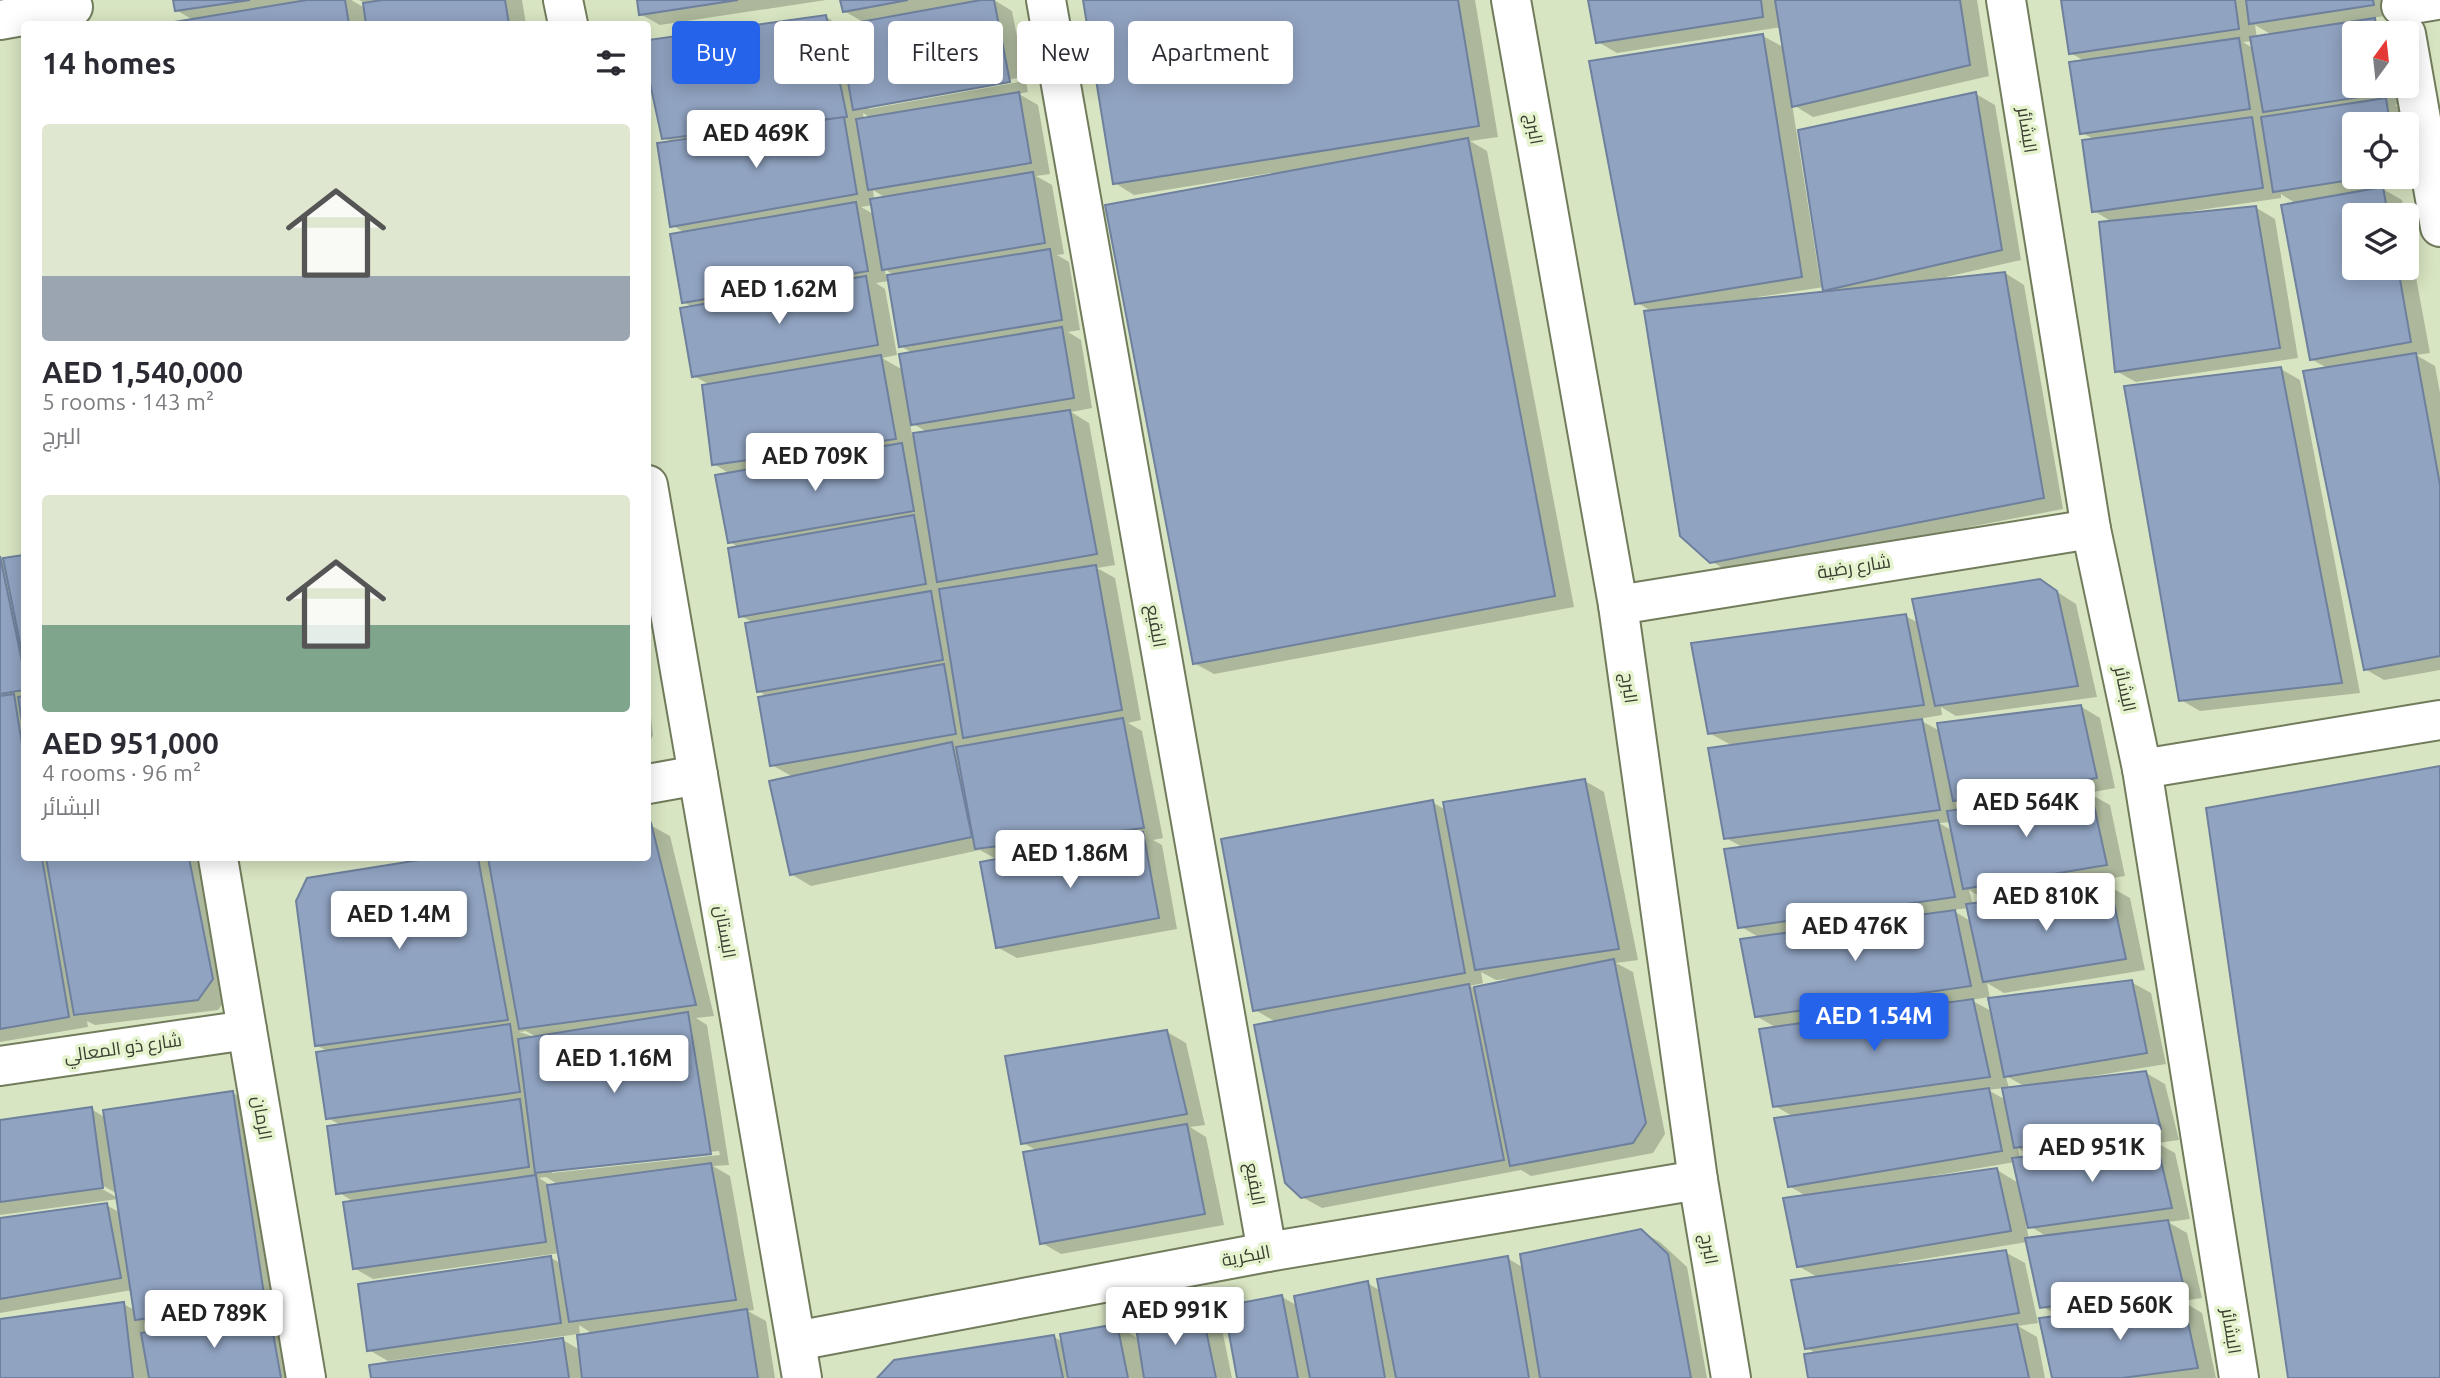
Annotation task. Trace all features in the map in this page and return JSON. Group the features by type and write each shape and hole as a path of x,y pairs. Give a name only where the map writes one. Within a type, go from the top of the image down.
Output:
{"street":[{"path":"564,0 568,21"},
{"name":"البقيع","path":"1046,0 1267,1252"},
{"name":"البرج","path":"1511,0 1618,605 1698,1180 1731,1378"},
{"name":"البشائر","path":"2006,0 2091,529 2142,769 2239,1378"},
{"path":"0,20 73,10"},
{"path":"2410,15 2440,227"},
{"name":"البستان","path":"651,502 799,1360"},
{"name":"شارع رضية","path":"1618,605 2091,529"},
{"path":"2142,769 2440,720"},
{"path":"651,783 698,775"},
{"name":"الرمان","path":"219,861 306,1378"},
{"name":"شارع ذو المعالي","path":"0,1066 247,1030"},
{"name":"البكرية","path":"799,1360 1267,1252 1698,1180"}],"building":[{"path":"173,0 250,0 175,11"},
{"path":"307,0 345,0 348,21 180,21"},
{"path":"382,0 505,0 508,21 366,21 363,3"},
{"path":"637,0 738,0 639,15"},
{"path":"840,0 908,0 843,12"},
{"path":"994,0 998,21 888,21 888,84 999,84 853,110 848,84 874,84 874,21 866,21"},
{"path":"1083,0 1458,0 1479,126 1113,184 1097,84 1114,84 1114,21 1086,21"},
{"path":"1588,0 1761,0 1763,17 1596,43"},
{"path":"1775,0 1960,0 1970,65 1792,107"},
{"path":"2061,0 2235,0 2239,29 2069,54"},
{"path":"2246,0 2373,0 2374,5 2249,24"},
{"path":"826,15 827,21 783,21"},
{"path":"774,22 774,84 840,84 847,117 662,139 651,88 651,40 672,37 672,84 760,84 760,24"},
{"path":"2342,23 2342,98 2354,98 2263,112 2250,37"},
{"path":"1763,34 1802,277 1635,304 1589,61"},
{"path":"2239,38 2250,109 2080,134 2069,62"},
{"path":"1003,46 1010,82 1003,83"},
{"path":"1019,92 1031,163 868,190 856,119"},
{"path":"1976,92 2002,250 1823,291 1798,130"},
{"path":"2386,98 2388,112 2342,112 2342,181 2273,192 2261,117"},
{"path":"844,117 857,194 670,227 657,143"},
{"path":"2252,117 2263,188 2092,212 2082,140"},
{"path":"1468,138 1555,596 1193,664 1105,205"},
{"path":"1033,172 1045,243 882,270 870,199"},
{"path":"2383,189 2386,203 2342,203 2342,280 2400,280 2411,342 2310,360 2281,205"},
{"path":"856,202 868,271 682,303 670,234"},
{"path":"2256,206 2280,348 2115,372 2099,222"},
{"path":"1050,249 1062,320 899,347 887,275"},
{"path":"2005,272 2044,498 1710,563 1680,536 1644,311"},
{"path":"866,276 878,345 692,377 680,308"},
{"path":"1062,327 1074,398 911,425 899,354"},
{"path":"2416,353 2440,485 2440,656 2364,670 2303,371"},
{"path":"881,355 896,439 712,465 702,385"},
{"path":"2281,367 2342,683 2179,701 2124,386"},
{"path":"1070,410 1097,554 937,582 913,433"},
{"path":"902,443 914,511 728,543 715,475"},
{"path":"914,515 926,584 739,617 728,548"},
{"path":"21,555 21,648 3,558"},
{"path":"0,556 21,657 21,690 0,694"},
{"path":"1096,565 1122,710 963,738 939,589"},
{"path":"2040,579 2057,591 2078,686 1935,706 1912,599"},
{"path":"931,591 943,660 757,692 745,623"},
{"path":"1906,614 1924,705 1708,734 1691,643"},
{"path":"944,664 956,734 770,766 758,697"},
{"path":"14,694 21,738 21,861 43,861 69,1017 0,1029 0,696"},
{"path":"2081,705 2097,778 1953,801 1937,723"},
{"path":"1123,718 1144,828 975,849 956,747"},
{"path":"1922,719 1940,810 1724,839 1708,748"},
{"path":"952,742 972,837 790,875 769,781"},
{"path":"2440,766 2440,1378 2288,1378 2206,808"},
{"path":"1585,779 1619,949 1475,970 1443,802"},
{"path":"2091,792 2107,865 1963,889 1947,811"},
{"path":"1433,800 1465,973 1253,1011 1221,839"},
{"path":"1938,820 1955,897 1738,928 1724,849"},
{"path":"651,823 696,1005 519,1029 489,861 651,861"},
{"path":"1143,832 1159,918 996,948 980,862"},
{"path":"47,861 190,861 213,979 198,1000 74,1015"},
{"path":"413,861 479,861 508,1020 315,1046 296,901 307,878"},
{"path":"2110,885 2126,959 1983,982 1966,904"},
{"path":"1955,910 1971,986 1755,1017 1740,939"},
{"path":"1614,959 1646,1123 1633,1143 1510,1166 1474,987"},
{"path":"2132,980 2147,1053 2004,1077 1988,998"},
{"path":"1469,984 1504,1160 1301,1198 1285,1183 1254,1025"},
{"path":"1973,999 1990,1077 1773,1107 1759,1029"},
{"path":"688,1012 711,1154 535,1173 518,1039"},
{"path":"510,1024 520,1092 326,1119 316,1052"},
{"path":"1167,1030 1187,1114 1021,1144 1005,1056"},
{"path":"2146,1071 2161,1129 2014,1148 2002,1088"},
{"path":"1989,1088 2002,1151 1788,1187 1774,1118"},
{"path":"233,1091 265,1301 135,1320 103,1110"},
{"path":"520,1099 529,1167 336,1194 327,1126"},
{"path":"92,1107 103,1188 0,1202 0,1120"},
{"path":"1187,1124 1205,1214 1040,1244 1023,1152"},
{"path":"2156,1140 2172,1208 2028,1228 2012,1158"},
{"path":"711,1163 736,1300 569,1322 547,1185"},
{"path":"1997,1168 2011,1231 1797,1267 1783,1198"},
{"path":"536,1175 546,1242 353,1269 343,1202"},
{"path":"107,1203 121,1278 0,1299 0,1218"},
{"path":"2168,1220 2184,1288 2040,1308 2025,1238"},
{"path":"1641,1229 1668,1254 1691,1378 1540,1378 1520,1254"},
{"path":"2006,1250 2019,1313 1805,1349 1791,1280"},
{"path":"551,1256 561,1323 367,1351 358,1284"},
{"path":"1508,1256 1529,1378 1396,1378 1377,1279"},
{"path":"1368,1281 1385,1378 1310,1378 1294,1296"},
{"path":"1282,1295 1298,1378 1237,1378 1224,1306"},
{"path":"2183,1300 2198,1368 2122,1378 2052,1378 2039,1318"},
{"path":"124,1302 133,1378 0,1378 0,1319"},
{"path":"747,1309 758,1378 582,1378 577,1335"},
{"path":"269,1311 281,1378 149,1378 141,1333"},
{"path":"1202,1311 1216,1378 1144,1378 1135,1321"},
{"path":"1117,1324 1128,1378 1068,1378 1060,1334"},
{"path":"2017,1324 2029,1378 1808,1378 1804,1354"},
{"path":"1054,1335 1063,1378 877,1378 894,1360"},
{"path":"563,1338 569,1378 371,1378 369,1365"}]}
